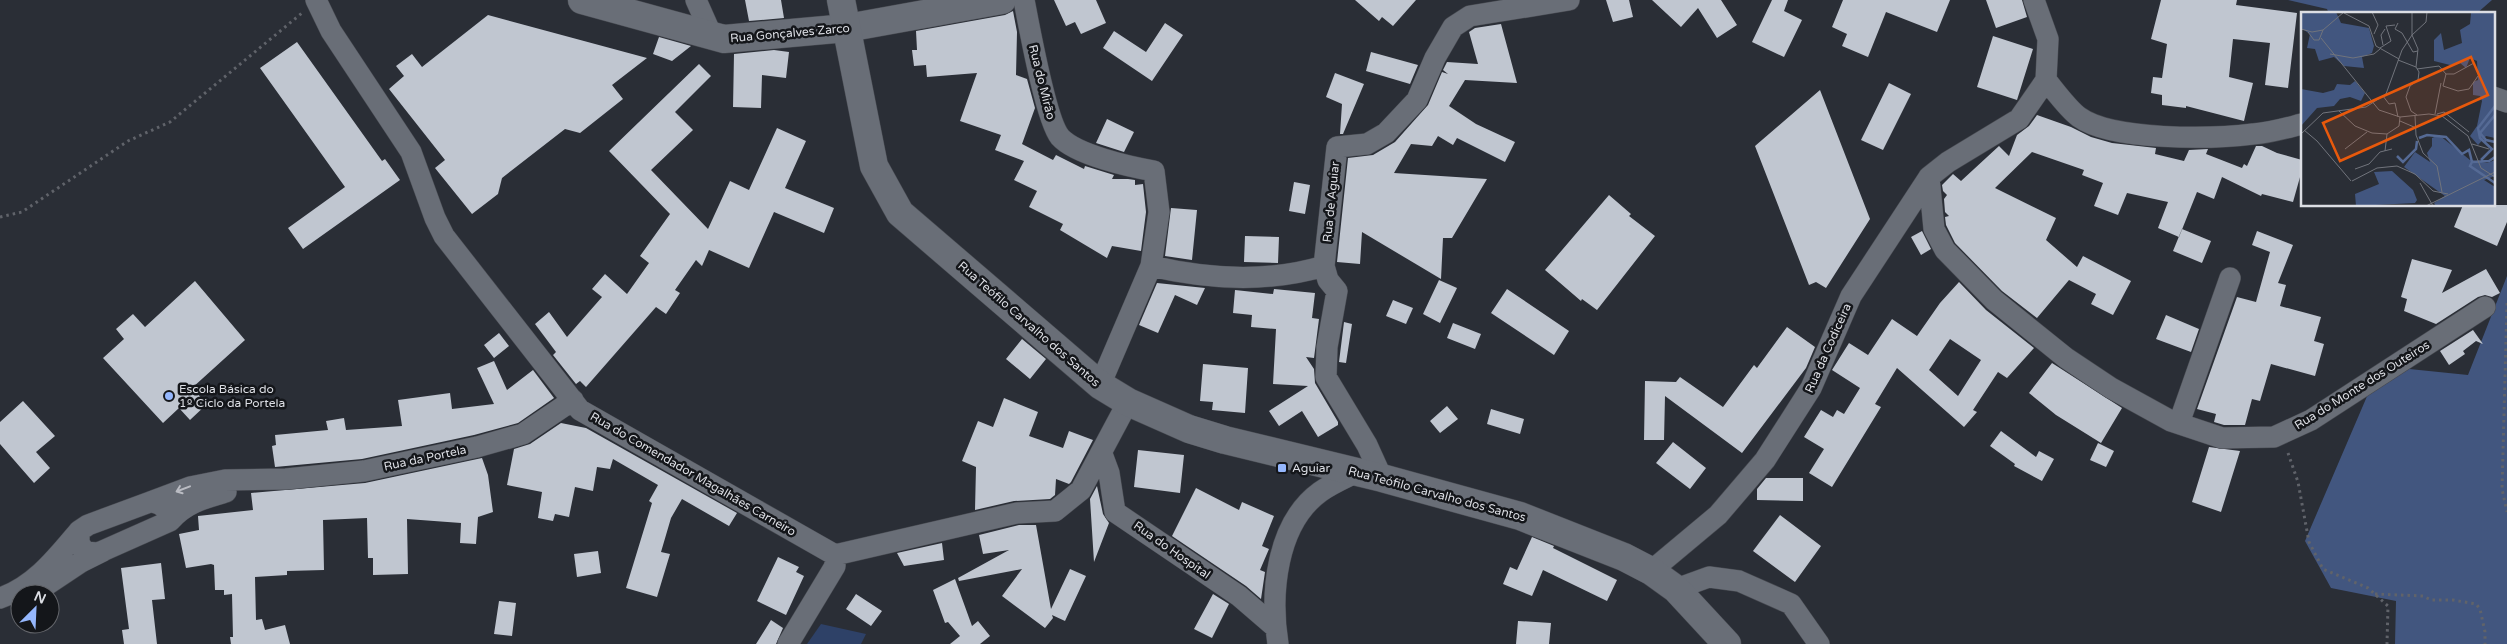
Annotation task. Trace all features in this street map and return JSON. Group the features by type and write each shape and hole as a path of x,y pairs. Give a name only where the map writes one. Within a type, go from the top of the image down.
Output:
{"main road":[{"name":"Rua Gonçalves Zarco","path":"582,0 724,39 847,28 1002,0"},
{"name":"Rua Teófilo Carvalho dos Santos","path":"841,0 874,166 900,213 1100,386 1128,402 1189,429 1225,440 1370,475 1520,516 1624,556 1651,571 1676,589 1727,644"}],"street":[{"path":"696,0 712,36"},
{"name":"Rua do Mirão","path":"1024,0 1050,120 1061,138 1087,153 1123,165 1154,171 1159,212 1151,266 1100,386"},
{"name":"Rua de Aguiar","path":"1324,266 1336,148 1367,144 1386,133 1417,100 1435,58 1454,27 1470,16 1569,0"},
{"path":"1929,177 1948,162 2018,119 2046,80 2048,39 2034,0"},
{"name":"Rua do Comendador Magalhães Carneiro","path":"316,1 331,31 411,152 435,218 444,236 580,410 835,555"},
{"path":"2046,80 2079,117 2099,126 2123,131 2163,136 2216,137 2254,134 2301,124"},
{"path":"2494,98 2507,102"},
{"name":"Rua do Monte dos Outeiros","path":"1929,177 1934,229 1945,250 1963,271 1994,300 2066,358 2111,388 2180,423 2222,438 2274,437 2311,420 2485,307"},
{"name":"Rua da Codiceira","path":"1651,571 1718,515 1765,460 1811,388 1851,296 1929,177"},
{"path":"1151,266 1184,274 1223,278 1308,271 1324,266 1328,280 1337,291 1327,348 1326,377 1368,445 1370,475 1320,492 1300,511 1287,533 1278,574 1277,636"},
{"path":"2180,423 2230,278"},
{"name":"Rua da Portela","path":"0,598 24,587 50,564 80,531 88,525 190,486 225,480 265,480 364,471 477,447 523,434 573,400"},
{"path":"788,644 835,566 835,555 1017,513 1056,511 1080,490 1102,454 1128,402"},
{"name":"Rua do Hospital","path":"1102,454 1109,473 1115,512 1134,523 1239,596 1277,636"},
{"name":"Rua da Portela","path":"49,584 81,562 170,521 183,508 201,499 265,480"},
{"path":"150,502 159,503 167,510 170,521"},
{"name":"Rua da Portela","path":"80,531 79,543 85,552 98,553 111,548"},
{"path":"1676,589 1709,577 1739,581 1791,604 1819,644"}],"path":[{"path":"0,216 22,212 128,141 170,122 316,1"},
{"path":"2507,302 2502,489 2507,512"},
{"path":"2274,437 2288,452 2298,482 2309,542 2323,569 2368,588 2388,606 2387,644"},
{"path":"2375,594 2423,596 2431,600 2453,600 2476,604 2480,609 2485,632 2485,644"}],"shaded area":[{"path":"2288,0 2492,0 2478,12 2328,12 2327,9"},
{"path":"2507,276 2507,644 2395,644 2396,601 2331,588 2305,541 2380,366 2468,375"},
{"path":"821,624 866,634 861,644 807,644"}],"building":[{"path":"745,0 781,0 784,18 749,21"},
{"path":"1054,0 1096,0 1106,23 1081,34 1075,22 1066,26"},
{"path":"1355,0 1416,0 1393,26 1382,17 1379,21"},
{"path":"1606,0 1629,0 1633,17 1613,22"},
{"path":"1652,0 1721,0 1737,25 1717,38 1698,8 1681,27"},
{"path":"1772,0 1788,0 1784,11 1802,20 1784,57 1752,42"},
{"path":"1843,0 1950,0 1937,32 1886,12 1868,57 1842,46 1847,34 1832,27"},
{"path":"1986,0 2022,0 2027,17 1996,28"},
{"path":"2161,0 2237,0 2236,5 2297,13 2288,88 2265,85 2270,43 2233,39 2229,77 2253,83 2244,121 2186,106 2186,108 2162,105 2162,95 2151,93 2153,77 2162,78 2167,44 2151,39"},
{"path":"1013,11 1017,32 1016,75 1027,79 1035,108 1022,144 1053,160 1056,155 1084,169 1085,166 1114,175 1112,179 1135,180 1135,185 1143,184 1146,212 1141,251 1112,246 1107,258 1060,230 1063,224 1029,207 1037,191 1014,180 1024,161 995,150 1001,135 960,121 977,73 927,77 926,65 914,66 912,50 917,50 916,31 1005,15"},
{"path":"488,15 647,58 612,85 623,99 580,133 565,129 502,178 498,194 472,214 435,168 445,160 389,89 404,76 396,66 412,54 422,67"},
{"path":"1165,23 1183,35 1152,81 1103,48 1114,31 1146,52"},
{"path":"1501,24 1517,83 1465,80 1449,106 1476,124 1515,142 1505,162 1457,138 1453,145 1438,136 1432,146 1411,144 1394,173 1487,179 1452,238 1443,238 1441,279 1362,232 1360,264 1337,262 1348,158 1373,155 1395,142 1428,105 1442,72 1448,74 1443,70 1447,62 1478,64 1469,32 1475,28"},
{"path":"1993,36 2033,49 2017,100 1977,87"},
{"path":"659,37 691,46 672,61 653,54"},
{"path":"297,42 382,161 385,159 400,180 303,249 288,228 345,187 260,68"},
{"path":"774,50 789,52 786,78 762,75 761,108 733,107 734,54"},
{"path":"1371,52 1418,65 1410,84 1366,71"},
{"path":"699,64 711,76 675,112 693,130 651,170 708,229 730,181 749,190 777,128 806,141 785,188 834,208 824,233 774,212 749,268 709,250 702,266 696,260 675,290 680,293 666,314 656,307 586,387 580,381 576,384 553,355 556,352 535,324 549,312 567,337 602,297 592,289 605,274 627,294 649,263 640,256 670,214 609,151"},
{"path":"1335,73 1364,84 1343,134 1340,134 1342,104 1326,97"},
{"path":"1889,83 1911,94 1883,150 1861,140"},
{"path":"1820,90 1870,219 1826,288 1816,282 1809,285 1755,146"},
{"path":"2037,115 2071,127 2091,137 2112,143 2156,148 2155,154 2184,161 2189,150 2208,149 2206,154 2242,168 2244,164 2247,166 2256,146 2262,146 2277,153 2301,160 2301,174 2293,202 2262,194 2261,196 2222,177 2214,199 2197,192 2179,237 2158,228 2168,202 2127,193 2118,215 2094,206 2103,183 2082,175 2084,170 2032,152 1995,188 2056,218 2046,240 2077,267 2083,256 2131,281 2113,315 2091,304 2096,294 2069,280 2037,318 2002,291 1955,243 1946,225 1945,217 1949,216 1945,212 1944,199 1947,195 1943,191 1942,185 1953,174 1961,181 1999,146 2009,156 2017,135 2029,126"},
{"path":"1107,119 1134,132 1124,152 1096,143"},
{"path":"1294,182 1310,185 1305,214 1289,211"},
{"path":"1609,195 1631,214 1629,216 1655,236 1597,310 1582,299 1581,301 1545,270"},
{"path":"2507,205 2507,222 2497,246 2454,227 2463,206"},
{"path":"1171,208 1197,210 1192,260 1165,256"},
{"path":"2182,229 2211,241 2202,263 2173,251"},
{"path":"1922,231 1931,249 1921,255 1911,237"},
{"path":"2257,231 2293,245 2278,283 2286,285 2280,306 2321,317 2314,341 2324,344 2315,376 2271,364 2260,401 2252,399 2245,425 2224,425 2214,422 2216,414 2197,409 2237,297 2256,302 2270,252 2252,245"},
{"path":"1245,236 1279,237 1278,263 1244,262"},
{"path":"2412,259 2452,270 2442,293 2486,269 2500,293 2492,297 2485,295 2478,297 2436,324 2404,311 2407,299 2401,297"},
{"path":"1439,280 1457,288 1440,323 1423,314"},
{"path":"195,281 245,340 192,388 207,404 190,420 179,408 163,423 103,358 124,339 116,329 133,314 145,327"},
{"path":"1959,282 1986,310 2034,348 2007,378 1998,372 1973,410 1977,412 1964,427 1897,368 1875,404 1881,407 1832,487 1809,473 1824,449 1804,437 1821,410 1833,417 1837,410 1844,414 1860,388 1832,370 1849,343 1868,355 1892,319 1917,336 1940,303","holes":["1950,339 1981,360 1958,396 1929,370"]},
{"path":"1157,283 1205,288 1197,305 1175,295 1158,333 1139,325"},
{"path":"1274,289 1315,293 1312,318 1319,319 1314,358 1306,357 1314,369 1315,383 1338,422 1338,425 1318,437 1302,411 1279,426 1269,411 1308,386 1273,384 1276,329 1251,327 1252,315 1233,313 1235,290 1273,294"},
{"path":"1507,289 1569,331 1554,355 1491,313"},
{"path":"1393,300 1413,308 1406,324 1386,316"},
{"path":"2166,315 2199,329 2191,352 2156,339"},
{"path":"1344,322 1352,324 1346,363 1339,362"},
{"path":"1453,323 1481,334 1475,349 1447,338"},
{"path":"1787,327 1815,347 1806,368 1742,453 1665,396 1664,440 1644,440 1645,381 1676,382 1680,377 1723,407 1754,365 1757,368"},
{"path":"2473,330 2483,344 2476,341 2463,351 2465,354 2449,365 2440,351"},
{"path":"499,333 509,346 494,358 484,345"},
{"path":"1022,339 1046,359 1030,379 1006,359"},
{"path":"494,361 507,390 533,370 554,398 518,423 474,435 362,459 275,467 272,446 276,445 275,435 328,430 326,421 344,418 346,430 402,426 398,400 450,393 452,409 494,404 477,368"},
{"path":"2052,363 2122,408 2101,443 2056,415 2029,393"},
{"path":"1203,364 1248,368 1245,413 1212,410 1213,402 1200,401"},
{"path":"1004,398 1038,412 1029,436 1063,448 1069,431 1093,440 1071,482 1069,484 1056,479 1055,495 1050,499 1014,501 975,510 976,467 962,461 978,421 993,427"},
{"path":"23,401 55,436 36,452 50,468 34,483 0,444 0,422"},
{"path":"1447,406 1458,419 1440,433 1430,421"},
{"path":"1491,409 1524,419 1520,434 1487,424"},
{"path":"561,423 586,428 737,513 729,526 682,499 671,518 661,552 670,554 657,597 626,588 652,503 649,501 658,485 613,459 610,469 597,467 593,491 575,487 569,517 555,514 553,521 538,518 542,492 507,485 514,449 530,444"},
{"path":"2001,431 2036,457 2039,451 2054,459 2042,481 2014,466 2015,464 1990,446"},
{"path":"1673,442 1706,468 1690,489 1656,463"},
{"path":"2098,443 2114,451 2106,467 2090,460"},
{"path":"2209,447 2240,451 2221,512 2192,502"},
{"path":"1138,450 1184,455 1180,493 1134,487"},
{"path":"482,458 488,475 493,512 478,517 476,544 460,543 461,523 407,519 408,574 373,575 373,558 368,558 367,518 323,520 324,570 287,571 287,575 255,577 256,620 262,619 265,630 285,625 290,644 231,644 230,637 233,637 232,594 224,595 224,590 215,590 214,565 186,568 179,534 199,530 198,516 253,510 251,493 365,483"},
{"path":"1766,478 1803,478 1803,501 1757,500 1757,489"},
{"path":"1097,486 1103,514 1109,523 1094,562 1090,499"},
{"path":"1196,488 1239,510 1242,502 1274,516 1262,546 1269,549 1260,570 1265,572 1261,599 1246,586 1172,536"},
{"path":"1780,515 1821,546 1795,582 1753,551"},
{"path":"1019,525 1036,525 1051,609 1070,569 1086,576 1065,621 1052,615 1053,618 1045,628 1002,596 1022,569 959,581 958,578 1009,550 983,554 979,535"},
{"path":"1532,537 1554,546 1553,548 1617,580 1607,601 1543,570 1532,596 1503,584 1510,567 1517,570"},
{"path":"942,543 944,560 904,566 897,553"},
{"path":"598,551 601,573 577,577 574,554"},
{"path":"778,557 799,567 796,572 804,576 786,615 757,601"},
{"path":"161,563 165,599 152,600 157,644 124,644 122,630 129,629 121,568"},
{"path":"955,579 972,626 978,621 990,636 980,644 950,644 960,636 948,622 945,623 933,590"},
{"path":"856,594 882,611 871,626 846,609"},
{"path":"1213,594 1229,604 1212,638 1194,629"},
{"path":"499,601 516,603 512,636 494,634"},
{"path":"771,620 783,628 776,644 756,644"},
{"path":"1518,621 1551,623 1549,644 1516,644"}],"place":[{"name":"Escola Básica do 1º Ciclo da Portela","path":"169,396"},
{"name":"Aguiar","path":"1282,468"}]}
